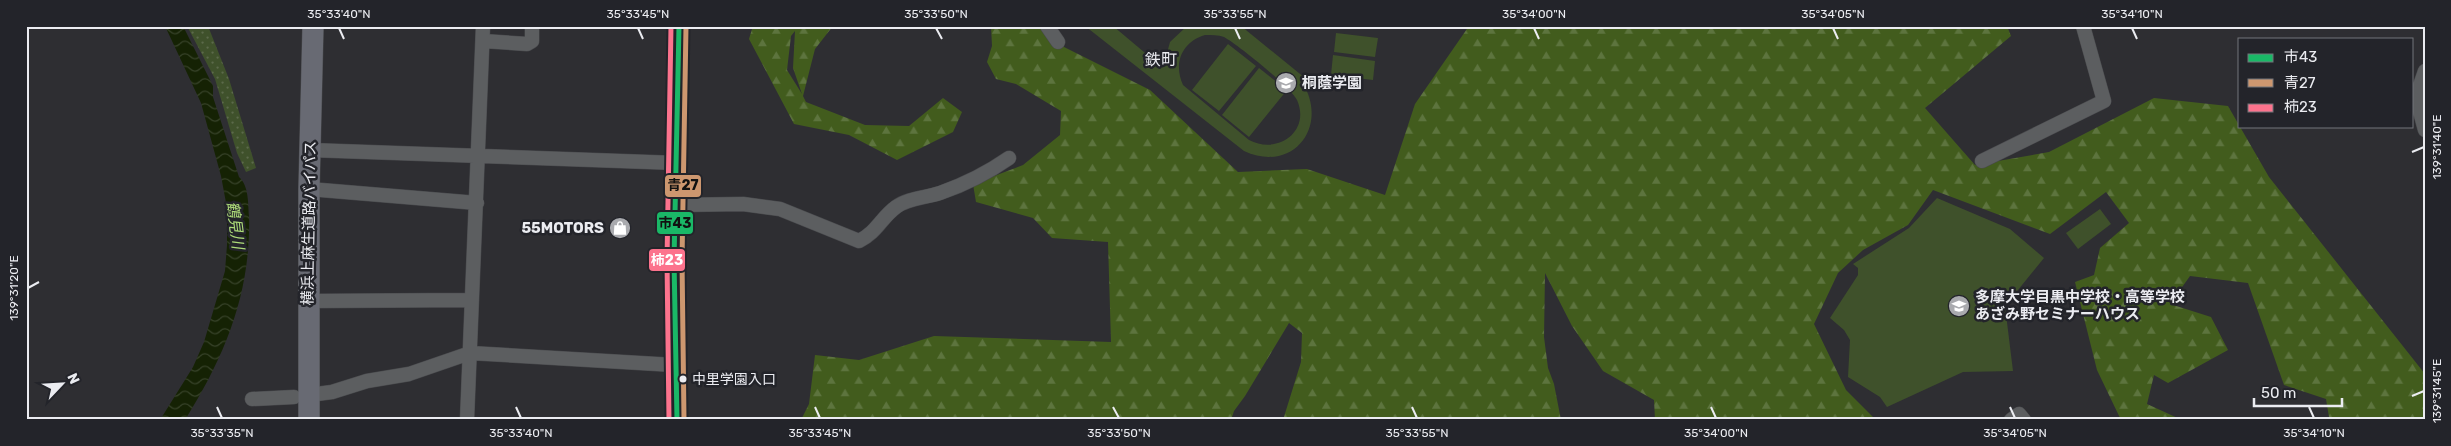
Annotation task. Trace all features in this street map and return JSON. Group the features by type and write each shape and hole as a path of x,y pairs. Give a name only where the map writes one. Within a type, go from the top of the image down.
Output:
{"main road":[{"name":"横浜上麻生道路バイパス","path":"299,26 302,396 309,420"},
{"name":"横浜上麻生道路バイパス","path":"294,420 302,396 308,301 308,190 313,26"}],"street":[{"path":"467,420 483,26"},
{"path":"483,41 527,44 532,41 532,26"},
{"path":"677,420 674,365 679,26"},
{"path":"1047,26 1058,42"},
{"path":"1982,161 2104,100 2084,26"},
{"path":"2425,71 2416,97 2425,130"},
{"path":"310,150 677,163"},
{"path":"676,205 743,204 780,209 859,241 871,235 896,207 914,199 939,194 976,177 1009,158"},
{"path":"308,190 477,203"},
{"path":"308,301 472,300"},
{"path":"252,399 332,392 367,381 409,374 470,353 674,365"},
{"path":"2011,420 2019,414 2024,420"}],"shaded area":[{"path":"187,26 208,26 229,79 256,168 246,172 237,153 215,79"},
{"path":"1085,26 1113,26 1163,68 1170,42 1187,26 1241,26 1305,78 1302,82 1310,99 1312,115 1309,129 1302,142 1291,151 1278,156 1262,156 1244,151","holes":["1205,35 1222,36 1231,41 1264,67 1293,94 1297,100 1300,112 1299,122 1289,138 1270,145 1249,140 1183,85 1179,69 1182,54 1190,43"]},
{"path":"1336,33 1378,38 1375,57 1334,52"},
{"path":"1228,44 1256,66 1219,111 1192,90"},
{"path":"1333,55 1375,61 1373,80 1331,75"},
{"path":"1259,68 1287,90 1249,137 1222,115"},
{"name":"多摩大学目黒中学校・高等学校 あざみ野セミナーハウス","path":"1937,198 2010,229 2044,258 2005,306 2013,371 1963,372 1887,407 1880,397 1848,377 1850,340 1844,330 1830,318 1858,275 1858,268 1853,264 1909,228"},
{"path":"2100,209 2111,224 2078,249 2066,233"}],"green space":[{"path":"753,26 833,26 815,49 803,96 806,102 865,125 909,126 943,98 962,112 953,132 897,160 849,135 794,124 749,39","holes":["795,31 793,68 802,94 787,70 791,36"]},
{"path":"991,26 1055,26 1064,47 1150,90 1238,172 1307,169 1385,195 1415,104 1469,26 2007,26 2011,36 1925,108 1975,165 2049,152 2154,98 2228,106 2238,123 2238,128 2241,128 2269,177 2425,374 2425,420 2336,420 2329,417 2326,399 2284,385 2248,283 2190,276 2170,304 2211,317 2228,350 2168,383 2154,375 2147,404 2182,420 2121,420 2097,370 2075,282 2094,275 2100,248 2129,223 2106,192 2050,234 1933,190 1908,225 1863,250 1838,273 1814,324 1846,390 1876,420 1655,420 1654,400 1603,371 1572,326 1545,273 1544,337 1548,368 1554,384 1561,420 1283,420 1301,362 1302,333 1289,323 1234,411 1231,420 801,420 809,404 815,355 859,360 934,336 1111,342 1108,242 1052,238 1033,218 976,202 973,184 1023,165 1060,135 1061,111 1016,84 996,79 987,62 992,46"}],"water":[{"name":"鶴見川","path":"165,26 183,26 213,86 213,97 239,177 245,185 249,216 245,271 233,323 212,372 185,420 160,420 193,367 204,342 225,271 227,208 221,176 201,103"}],"transit line":[{"name":"柿23","path":"669,420 667,260 671,26"},
{"name":"市43","path":"677,420 674,260 679,26"},
{"name":"青27","path":"684,420 682,260 686,26"}],"place":[{"name":"桐蔭学園","path":"1286,83"},
{"name":"55MOTORS","path":"620,228"},
{"name":"多摩大学目黒中学校・高等学校 あざみ野セミナーハウス","path":"1959,306"},
{"name":"中里学園入口","path":"683,379"}],"district":[{"name":"鉄町","path":"1161,59"}]}
